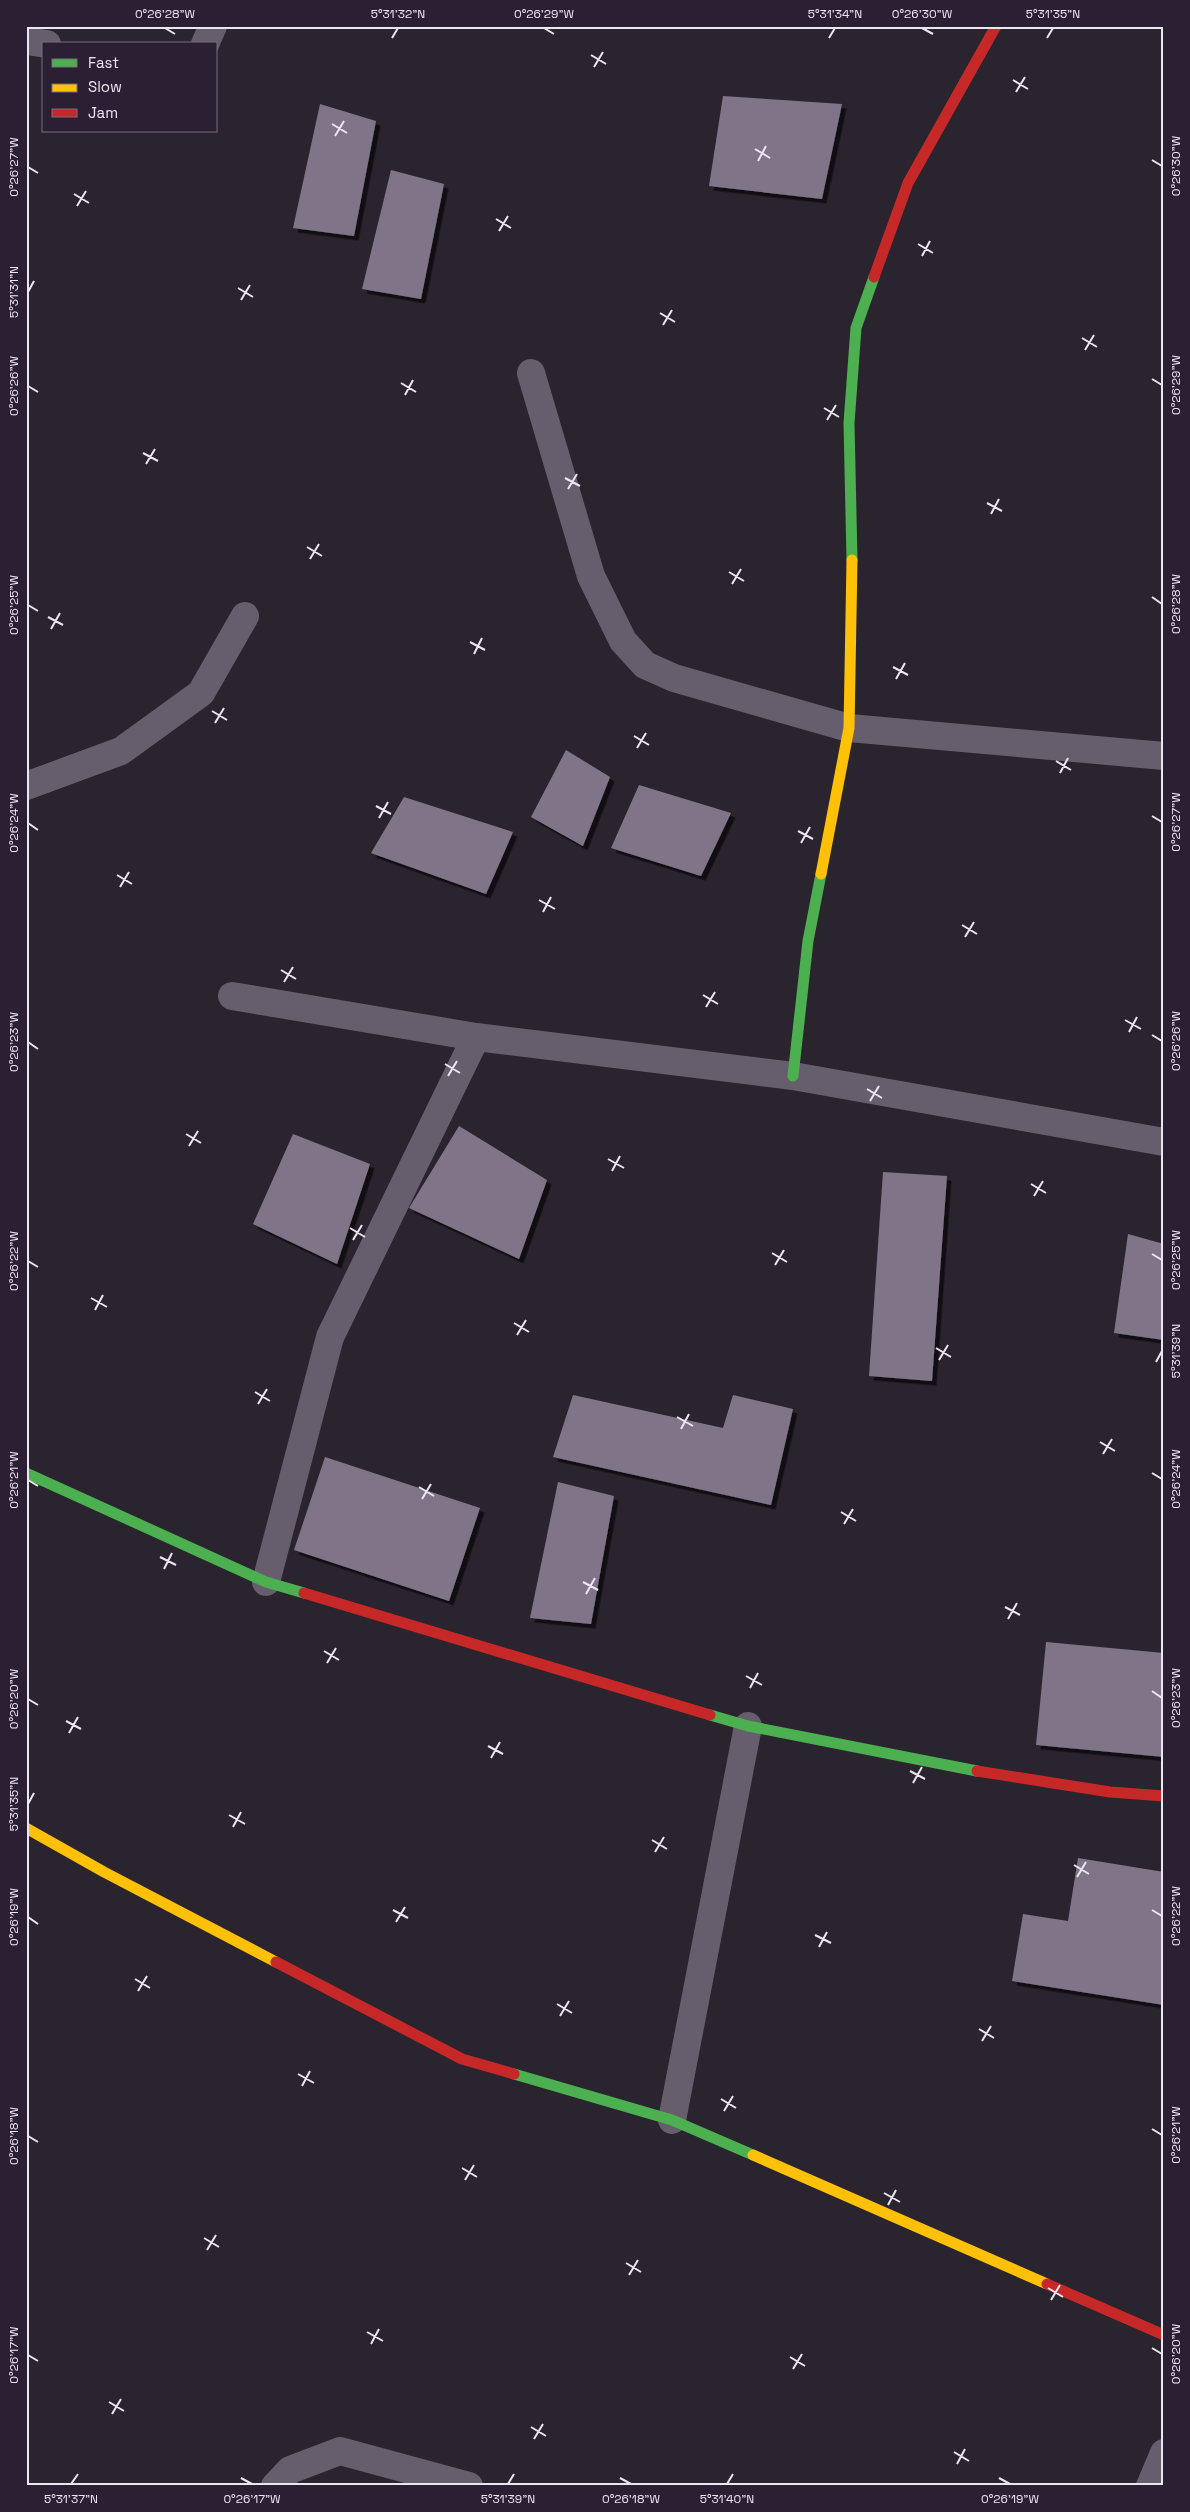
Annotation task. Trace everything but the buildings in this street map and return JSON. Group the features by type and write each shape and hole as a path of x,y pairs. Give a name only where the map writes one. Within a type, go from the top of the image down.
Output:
{"street":[{"path":"206,42 213,26"},
{"path":"793,1076 808,941 849,728 853,600 849,423 856,328 908,183 996,26"},
{"path":"26,40 42,43"},
{"path":"532,373 592,576 623,640 645,665 674,678 849,728 1164,756"},
{"path":"26,786 121,751 201,693 245,616"},
{"path":"232,996 476,1037 793,1076 1164,1142"},
{"path":"266,1582 330,1337 476,1037"},
{"path":"26,1474 266,1582 748,1726 944,1766 1110,1792 1164,1796"},
{"path":"672,2120 748,1726"},
{"path":"26,1828 113,1876 462,2059 672,2120 1164,2335"},
{"path":"275,2486 290,2470 340,2451 469,2486"},
{"path":"1150,2486 1164,2453"}],"traffic: fast":[{"path":"852,560 849,423 856,328 874,277"},
{"path":"793,1076 808,941 821,874"},
{"path":"26,1473 266,1582 304,1593"},
{"path":"710,1715 748,1726 977,1771"},
{"path":"514,2074 672,2120 753,2155"}],"traffic: slow":[{"path":"821,874 849,728 852,560"},
{"path":"26,1828 104,1872 276,1962"},
{"path":"753,2155 1047,2284"}],"traffic: jam":[{"path":"874,277 908,183 996,26"},
{"path":"304,1593 710,1715"},
{"path":"977,1771 1110,1792 1164,1796"},
{"path":"276,1962 462,2059 514,2074"},
{"path":"1047,2284 1164,2335"}]}
